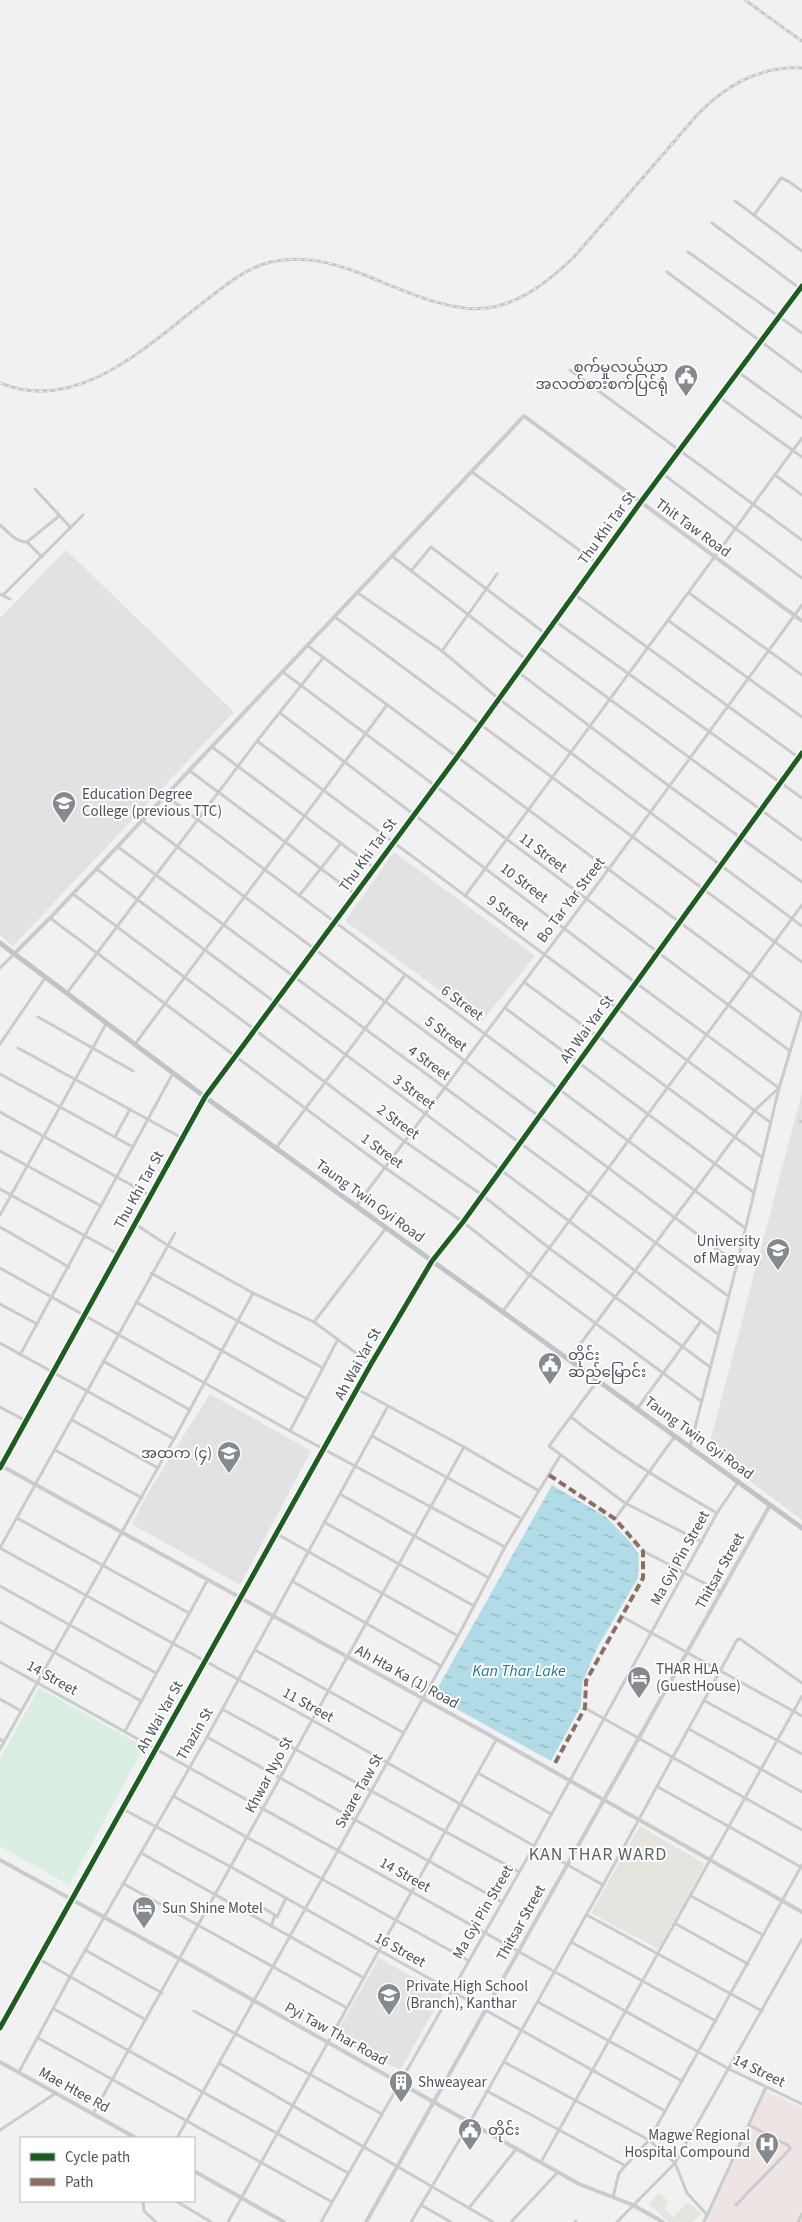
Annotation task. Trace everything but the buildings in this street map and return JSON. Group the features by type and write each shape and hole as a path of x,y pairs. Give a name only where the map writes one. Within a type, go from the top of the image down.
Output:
{"highway":[{"name":"Taung Twin Gyi Road","path":"0,943 205,1097 802,1528"}],"street":[{"path":"754,215 781,178 802,191"},
{"path":"736,201 802,251"},
{"path":"712,223 801,288"},
{"path":"688,252 802,332"},
{"path":"667,272 802,372"},
{"name":"Thu Khi Tar St","path":"0,1466 205,1097 457,757 640,503 801,288"},
{"path":"570,370 802,540"},
{"path":"738,372 802,418"},
{"path":"719,397 802,457"},
{"name":"Thit Taw Road","path":"472,472 524,416 802,621"},
{"path":"466,896 802,438"},
{"path":"0,968 143,821 472,472 597,563"},
{"path":"663,474 802,578"},
{"path":"775,475 802,495"},
{"path":"34,489 71,528"},
{"path":"10,599 1,594 42,558 83,515"},
{"path":"0,525 15,538 22,542 28,542 59,516"},
{"path":"28,542 42,558"},
{"path":"410,571 431,547 546,634"},
{"path":"392,556 527,660"},
{"path":"442,651 497,574"},
{"path":"358,592 442,651 499,699 802,926"},
{"path":"689,592 802,675"},
{"path":"574,594 800,759"},
{"name":"Bo Tar Yar Street","path":"356,1206 632,838 802,605"},
{"path":"335,617 802,962"},
{"path":"669,621 802,717"},
{"path":"555,622 802,798"},
{"path":"308,646 802,1012 770,1122 737,1264 690,1447"},
{"path":"537,646 802,840"},
{"path":"66,994 257,741 323,658"},
{"name":"11 Street","path":"283,672 790,1051"},
{"path":"518,672 669,786 741,836 802,882"},
{"path":"134,1045 387,705"},
{"name":"10 Street","path":"280,713 636,983 779,1088"},
{"name":"9 Street","path":"257,741 770,1122"},
{"path":"212,747 374,868"},
{"name":"Ah Wai Yar St","path":"0,2028 241,1600 371,1364 432,1261 463,1222 741,836 800,759 802,753"},
{"path":"190,771 355,894"},
{"name":"6 Street","path":"166,796 745,1228"},
{"name":"5 Street","path":"143,821 737,1264"},
{"path":"299,896 341,843"},
{"name":"4 Street","path":"118,847 293,978 728,1296"},
{"name":"3 Street","path":"97,869 345,1055 501,1168 718,1334"},
{"name":"2 Street","path":"73,894 404,1141 482,1195 549,1248 710,1367"},
{"path":"503,1311 802,905"},
{"name":"1 Street","path":"50,918 384,1167 463,1222 530,1275 701,1401"},
{"path":"276,1148 405,975"},
{"path":"0,1044 45,978"},
{"path":"524,982 762,1157"},
{"path":"505,1008 753,1192"},
{"path":"38,1017 134,1071"},
{"path":"0,1215 106,1024"},
{"path":"18,1048 182,1138"},
{"path":"20,1355 173,1073"},
{"path":"0,1074 133,1147"},
{"path":"569,1359 755,1110 779,1088"},
{"path":"115,1137 130,1109"},
{"path":"0,1112 151,1196"},
{"path":"0,1151 101,1206"},
{"path":"0,1189 118,1254"},
{"path":"135,1224 167,1245 253,1293 314,1322 371,1364"},
{"path":"0,1227 69,1267"},
{"path":"314,1322 386,1228"},
{"path":"0,1548 151,1273 175,1233"},
{"path":"0,1268 290,1431 325,1448 505,1547"},
{"path":"151,1273 323,1368"},
{"path":"0,1749 142,1498 253,1293"},
{"path":"136,1302 307,1399"},
{"path":"0,1304 37,1324"},
{"path":"637,1410 701,1321"},
{"path":"290,1431 338,1339"},
{"path":"0,1343 174,1439"},
{"path":"103,1362 190,1410"},
{"path":"598,1380 549,1446 625,1503 702,1542"},
{"path":"357,1389 464,1447 539,1491"},
{"name":"Thazin St","path":"19,2072 85,1950 207,1738 388,1406"},
{"path":"0,1407 26,1421"},
{"path":"571,1417 598,1439 647,1473 717,1513"},
{"path":"71,1420 158,1468"},
{"path":"372,1436 522,1519"},
{"path":"615,1519 675,1436"},
{"name":"Khwar Nyo St","path":"93,2114 249,1837 464,1447"},
{"path":"55,1450 142,1498"},
{"name":"Sware Taw St","path":"178,2137 404,1734 505,1547 560,1456"},
{"name":"Ah Hta Ka (1) Road","path":"0,1466 423,1699 802,1912"},
{"name":"Ma Gyi Pin Street","path":"321,2222 534,1846 717,1513 738,1482"},
{"path":"340,1494 488,1578"},
{"name":"Thitsar Street","path":"366,2222 770,1505"},
{"path":"17,1518 189,1614"},
{"path":"324,1522 474,1606"},
{"path":"276,1534 458,1636"},
{"name":"11 Street","path":"0,1548 205,1663 312,1720 603,1885"},
{"path":"643,1551 721,1592"},
{"path":"125,1732 207,1580"},
{"path":"292,1581 441,1666"},
{"path":"0,1586 156,1673"},
{"path":"621,1616 688,1651 802,1716"},
{"path":"0,1622 141,1701"},
{"path":"411,2222 522,2031 674,1758 737,1640 740,1639 802,1683"},
{"path":"254,1650 404,1734"},
{"name":"14 Street","path":"0,1662 698,2052 802,2104"},
{"path":"541,2162 730,1828 802,1696"},
{"path":"0,1700 21,1711"},
{"path":"705,1701 802,1754"},
{"path":"585,1708 802,1830"},
{"path":"222,1709 519,1872"},
{"path":"689,1729 802,1792"},
{"path":"207,1738 502,1902"},
{"path":"0,1739 4,1742"},
{"path":"228,2222 496,1740"},
{"path":"478,1773 551,1814"},
{"path":"612,2198 619,2173 624,2165 649,2140 801,1866 658,1787"},
{"path":"173,1796 469,1961"},
{"name":"16 Street","path":"123,1809 232,1866 451,1992 665,2111"},
{"path":"141,1853 364,1978"},
{"name":"Pyi Taw Thar Road","path":"0,1860 180,1959 579,2184 633,2206 663,2222"},
{"path":"124,1884 347,2008"},
{"path":"691,1896 763,1935"},
{"path":"271,1927 286,1898"},
{"path":"258,1905 274,1914 276,1918"},
{"path":"586,1915 762,2011"},
{"path":"676,1924 748,1964"},
{"path":"617,2222 675,2163 802,1939"},
{"path":"571,1942 716,2020"},
{"path":"85,1950 162,1992"},
{"path":"38,1959 146,2020"},
{"path":"538,2002 682,2081"},
{"path":"54,2009 348,2173"},
{"path":"194,2011 382,2114"},
{"path":"38,2038 332,2202"},
{"name":"Mae Htee Rd","path":"0,2062 134,2137"},
{"path":"504,2062 649,2140 675,2163 687,2193 707,2215"},
{"path":"219,2063 493,2222"},
{"path":"704,2222 766,2087"},
{"path":"487,2091 624,2165"},
{"path":"0,2130 56,2093"},
{"path":"736,2205 790,2149 789,2146 749,2125"},
{"path":"469,2208 517,2148"},
{"path":"195,2172 284,2222"},
{"path":"511,2222 558,2172"},
{"path":"143,2202 144,2211 156,2222"},
{"path":"178,2202 211,2222"},
{"path":"421,2205 451,2222"},
{"path":"798,2222 802,2214"}],"shaded area":[{"name":"Education Degree College (previous TTC)","path":"66,550 234,712 13,946 0,935 0,618"},
{"path":"394,852 535,956 482,1021 345,921"},
{"name":"University of Magway","path":"802,1092 802,1520 708,1450"},
{"name":"အထက (၄)","path":"210,1394 311,1451 240,1585 132,1524 149,1491"},
{"path":"640,1826 705,1864 658,1949 591,1913"},
{"name":"Private High School (Branch), Kanthar","path":"379,1958 443,1994 400,2070 334,2037"},
{"name":"Magwe Regional Hospital Compound","path":"766,2091 802,2108 802,2222 706,2222"},
{"path":"659,2193 669,2202 664,2209 673,2217 688,2202 701,2214 693,2222 669,2222 649,2204"}],"green space":[{"path":"39,1688 144,1747 69,1885 0,1846 0,1759"}],"water":[{"name":"Kan Thar Lake","path":"552,1485 606,1517 632,1544 639,1555 638,1578 597,1648 582,1683 581,1706 551,1761 433,1696"}],"railway":[{"path":"745,0 802,41"},
{"path":"0,383 29,391 58,390 86,382 138,353 238,277 253,268 282,260 294,259 328,263 423,298 472,309 496,306 520,298 545,282 574,257 698,114 720,94 745,79 758,74 772,70 802,68"}],"marked path":[{"path":"549,1475 615,1519 643,1551 643,1578 586,1681 585,1708 554,1765"}],"cycle path":[{"path":"0,1468 205,1097 457,757 640,503 802,286"},
{"path":"0,2028 371,1364 432,1261 463,1222 802,753"}],"place":[{"name":"စက်မှုလယ်ယာ အလတ်စားစက်ပြင်ရုံ","path":"686,397"},
{"name":"Education Degree College (previous TTC)","path":"64,824"},
{"name":"University of Magway","path":"778,1271"},
{"name":"တိုင်း ဆည်မြောင်း","path":"550,1385"},
{"name":"အထက (၄)","path":"229,1474"},
{"name":"THAR HLA (GuestHouse)","path":"639,1699"},
{"name":"Sun Shine Motel","path":"144,1929"},
{"name":"Private High School (Branch), Kanthar","path":"389,2016"},
{"name":"Shweayear","path":"401,2103"},
{"name":"တိုင်း","path":"470,2151"},
{"name":"Magwe Regional Hospital Compound","path":"767,2165"}],"district":[{"name":"KAN THAR WARD","path":"598,1854"}]}
